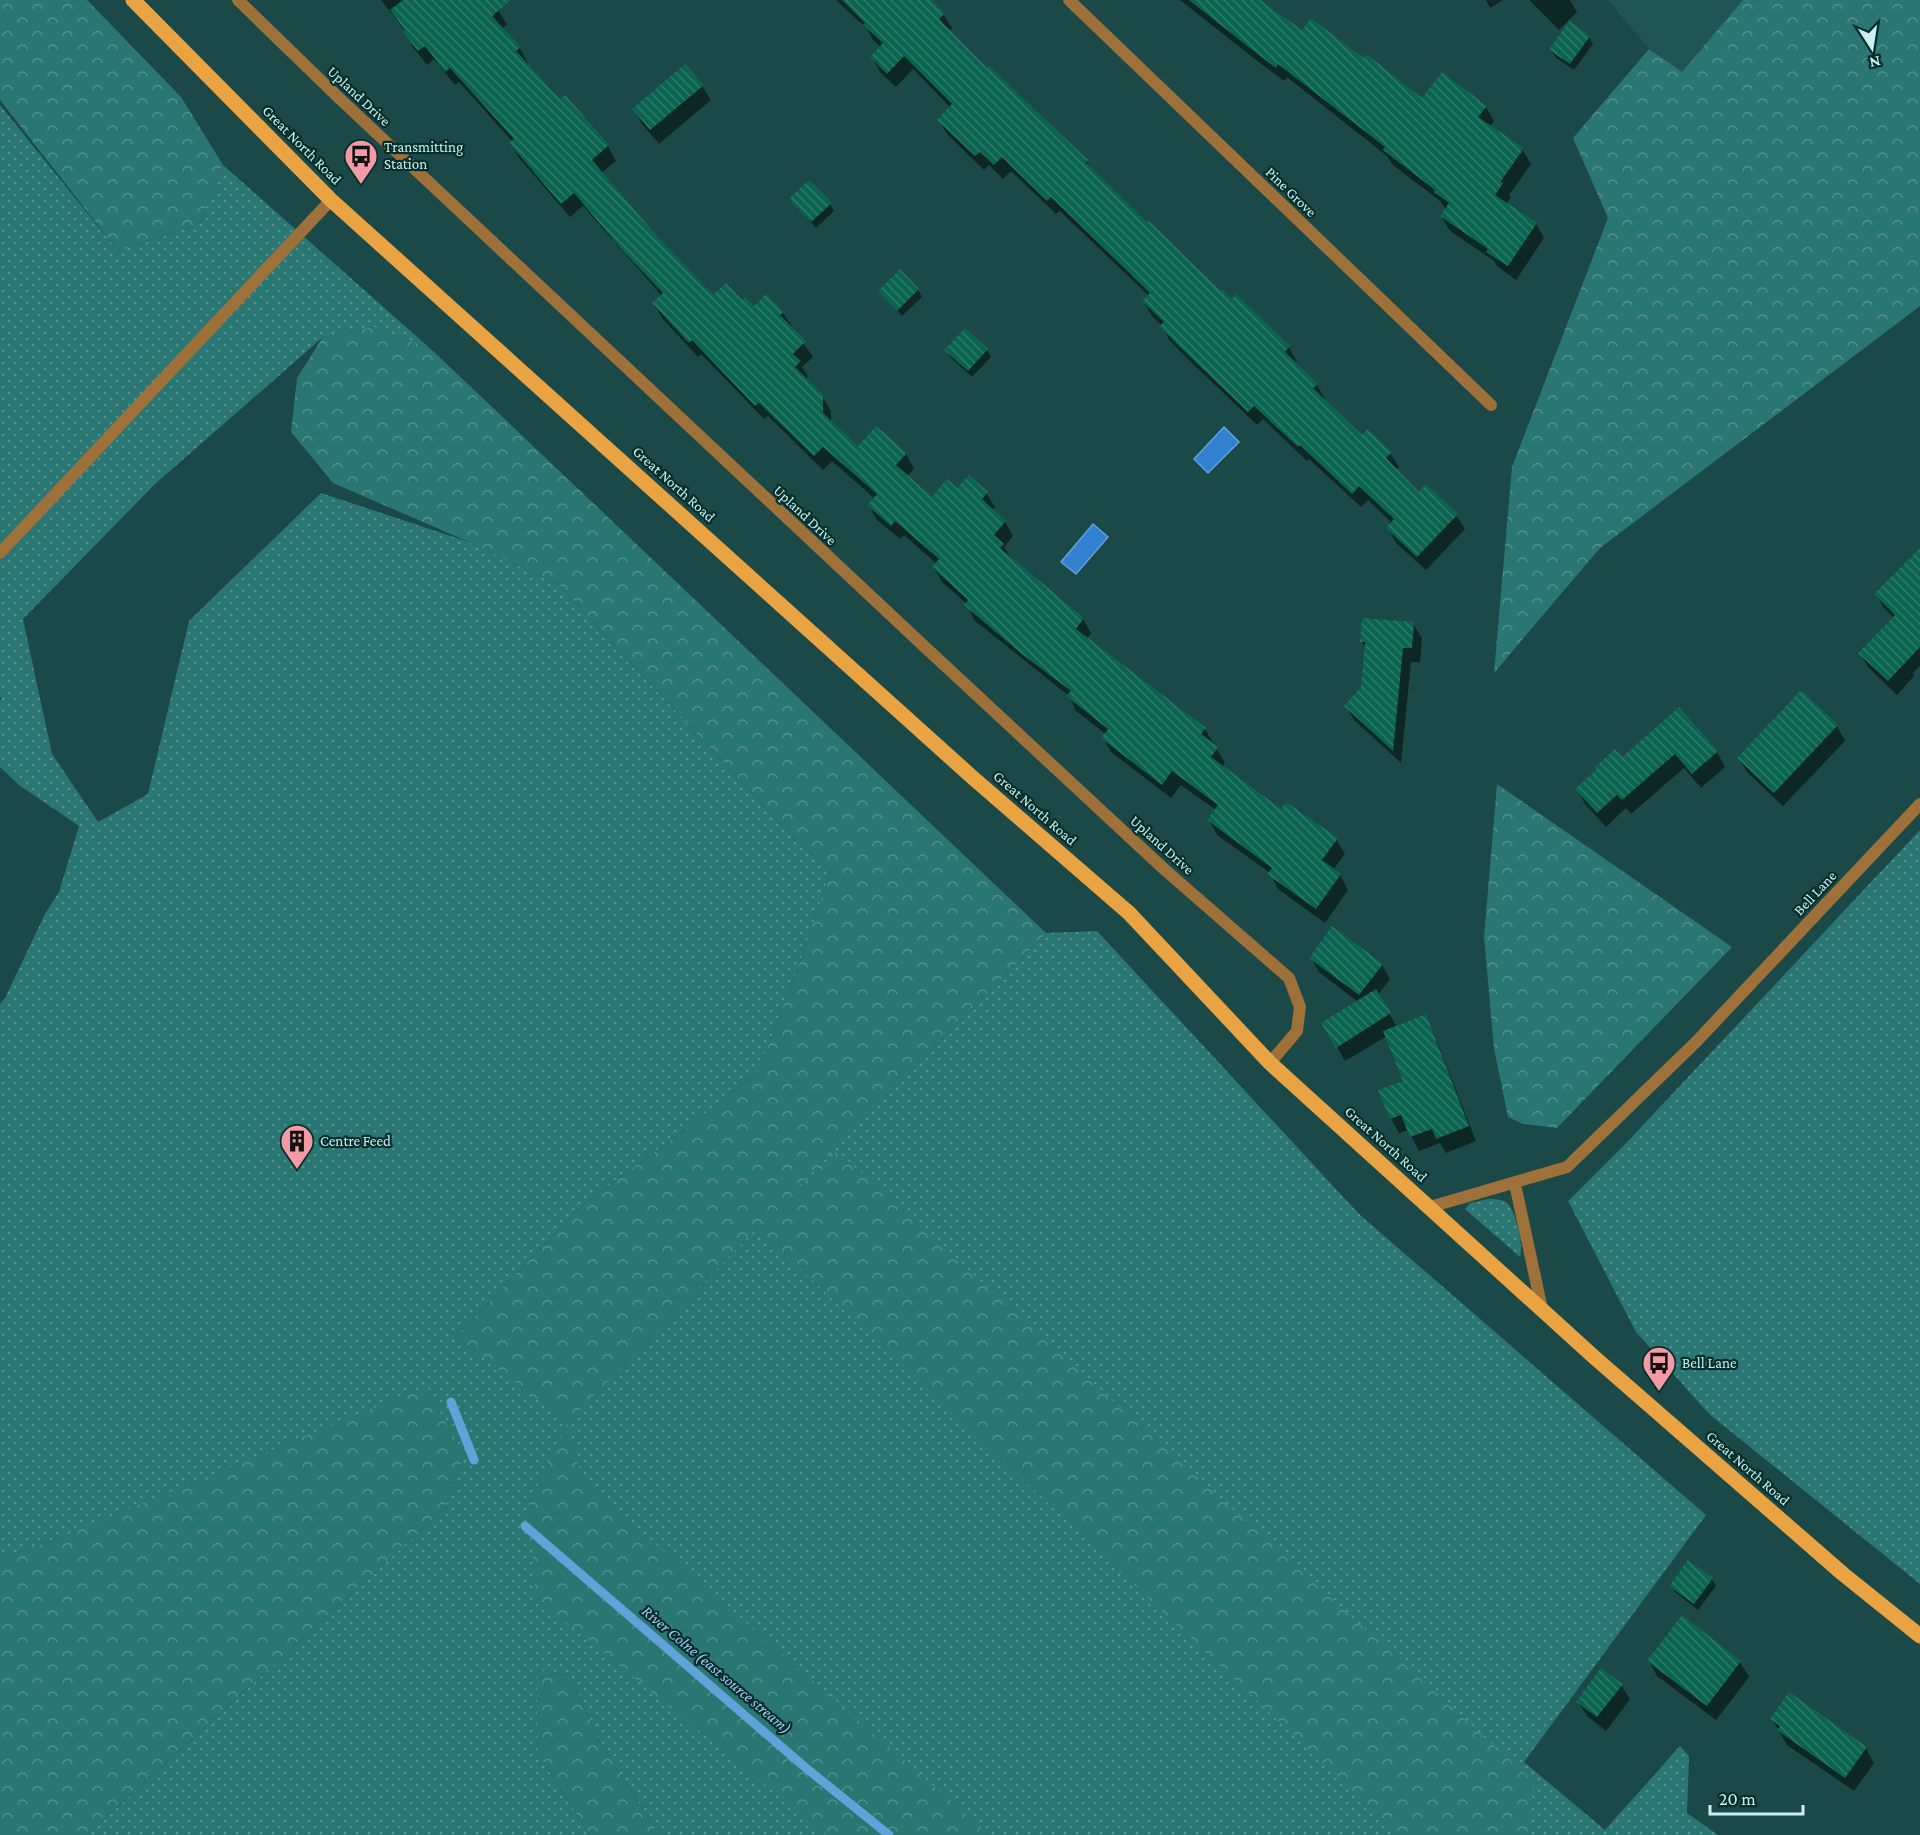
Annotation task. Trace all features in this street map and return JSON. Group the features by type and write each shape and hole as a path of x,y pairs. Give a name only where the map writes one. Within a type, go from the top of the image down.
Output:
{"main road":[{"name":"Great North Road","path":"133,0 331,200 963,769 1129,913 1270,1063 1612,1372 1844,1574 1920,1635"}],"street":[{"name":"Upland Drive","path":"238,0 339,98 1164,869 1290,978 1299,1007 1297,1031 1270,1063"},
{"name":"Pine Grove","path":"1069,0 1491,405"},
{"path":"0,554 331,200"},
{"name":"Bell Lane","path":"1430,1207 1567,1167 1696,1041 1920,804"},
{"path":"1515,1184 1542,1309"}],"shaded area":[{"path":"1608,0 1743,0 1682,72 1649,49"}],"green space":[{"path":"0,0 87,0 181,97 223,165 200,223 118,251 0,100"},
{"path":"1743,0 1920,0 1920,306 1600,548 1494,673 1512,467 1608,218 1573,138 1649,49 1682,72"},
{"path":"0,105 118,251 200,223 223,165 432,350 374,327 323,337 155,484 23,619 52,754 98,822 148,794 189,621 321,493 469,542 560,586 797,842 831,870 799,965 758,1072 686,1129 585,1203 455,1337 568,1421 1046,933 1097,931 1359,1214 1706,1515 1524,1762 1605,1830 1680,1746 1689,1756 1687,1813 1718,1835 659,1835 598,1739 570,1675 537,1670 537,1752 590,1835 87,1835 445,1508 463,1458 61,1537 0,1559 0,1004 45,914 59,892 79,826 19,785 0,767 0,700 2,698 0,697"},
{"path":"374,327 432,350 1046,933 781,1204 837,1151 1534,1782 1528,1835 1399,1835 757,1228 568,1422 455,1337 585,1203 686,1129 758,1072 799,965 831,870 797,842 560,586 469,542 333,483 291,432 297,378 323,337"},
{"path":"1497,784 1732,947 1557,1128 1523,1124 1508,1117 1494,1048 1484,937"},
{"path":"1920,830 1920,1584 1709,1414 1636,1332 1568,1201 1630,1139"},
{"path":"1488,1199 1502,1201 1510,1207 1520,1237 1520,1257 1465,1209 1470,1203"},
{"path":"427,1386 463,1458 445,1508 87,1835 0,1835 0,1559 61,1537"},
{"path":"568,1422 582,1480 990,1835 827,1835 536,1598 529,1503"},
{"path":"537,1670 570,1675 598,1739 659,1835 590,1835 537,1752"}],"water":[{"path":"1224,427 1239,442 1208,473 1194,459"},
{"path":"1093,524 1108,537 1076,574 1061,562"}],"building":[{"path":"403,0 511,0 492,16 521,47 516,51 560,99 565,95 609,145 592,160 656,235 713,295 726,283 742,300 745,297 754,306 766,294 784,312 780,315 806,341 793,354 801,361 795,367 823,395 823,413 858,446 876,426 907,453 896,465 932,497 947,479 957,488 969,475 988,492 982,499 1006,521 994,535 1004,544 1000,548 1084,618 1076,629 1206,728 1201,734 1218,747 1211,757 1281,809 1286,802 1338,838 1322,860 1341,874 1316,909 1267,874 1272,868 1207,820 1218,805 1172,771 1162,785 1101,738 1108,729 1066,696 1071,691 1023,655 964,605 968,600 932,567 939,559 895,521 891,526 867,505 877,494 823,447 814,456 759,403 755,406 692,340 689,343 652,303 663,293 623,251 574,193 561,204 509,143 514,139 450,68 445,72 425,46 418,51 390,10"},
{"path":"842,0 931,0 945,13 939,19 987,68 989,66 1088,160 1085,162 1221,291 1223,290 1232,299 1236,294 1290,346 1285,352 1318,384 1313,388 1362,435 1367,429 1392,452 1386,458 1419,492 1426,484 1458,514 1417,557 1386,528 1394,519 1359,486 1352,494 1254,406 1248,412 1182,349 1159,326 1164,322 1142,301 1150,293 1051,197 1047,201 1002,157 994,165 980,152 975,156 937,120 952,104 904,56 887,74 870,57 883,43 863,25 865,23"},
{"path":"1189,0 1260,0 1302,30 1311,18 1363,58 1366,54 1422,98 1442,72 1487,106 1478,117 1524,148 1501,181 1503,183 1495,195 1537,223 1508,266 1486,252 1488,249 1440,216 1449,203 1383,150 1385,147 1278,64 1276,68"},
{"path":"1569,21 1590,36 1570,64 1549,50"},
{"path":"685,64 704,85 650,130 632,109"},
{"path":"809,180 832,203 811,222 789,199"},
{"path":"900,269 919,289 897,311 878,291"},
{"path":"965,328 988,349 968,371 944,350"},
{"path":"1920,548 1920,647 1888,681 1858,653 1895,615 1874,594"},
{"path":"1362,618 1414,622 1412,648 1403,648 1393,751 1344,706 1361,687 1365,642 1360,642"},
{"path":"1801,690 1838,725 1774,793 1737,758"},
{"path":"1679,707 1718,751 1692,774 1675,754 1622,800 1617,795 1597,813 1575,789 1615,749 1622,757"},
{"path":"1332,926 1383,964 1359,995 1309,958"},
{"path":"1376,989 1391,1013 1336,1048 1321,1023"},
{"path":"1426,1014 1469,1126 1436,1139 1432,1129 1410,1137 1401,1115 1390,1119 1378,1090 1403,1081 1383,1031"},
{"path":"1688,1560 1713,1578 1694,1604 1669,1586"},
{"path":"1682,1615 1741,1661 1707,1706 1647,1661"},
{"path":"1601,1668 1623,1684 1597,1717 1576,1702"},
{"path":"1789,1692 1867,1747 1845,1778 1777,1730 1780,1726 1770,1719"}],"waterway":[{"name":"River Colne (east source stream)","path":"451,1402 474,1460"},
{"name":"River Colne (east source stream)","path":"525,1526 806,1768 889,1835"}],"place":[{"name":"Transmitting Station","path":"361,185"},
{"name":"Centre Feed","path":"297,1170"},
{"name":"Bell Lane","path":"1659,1392"}]}
